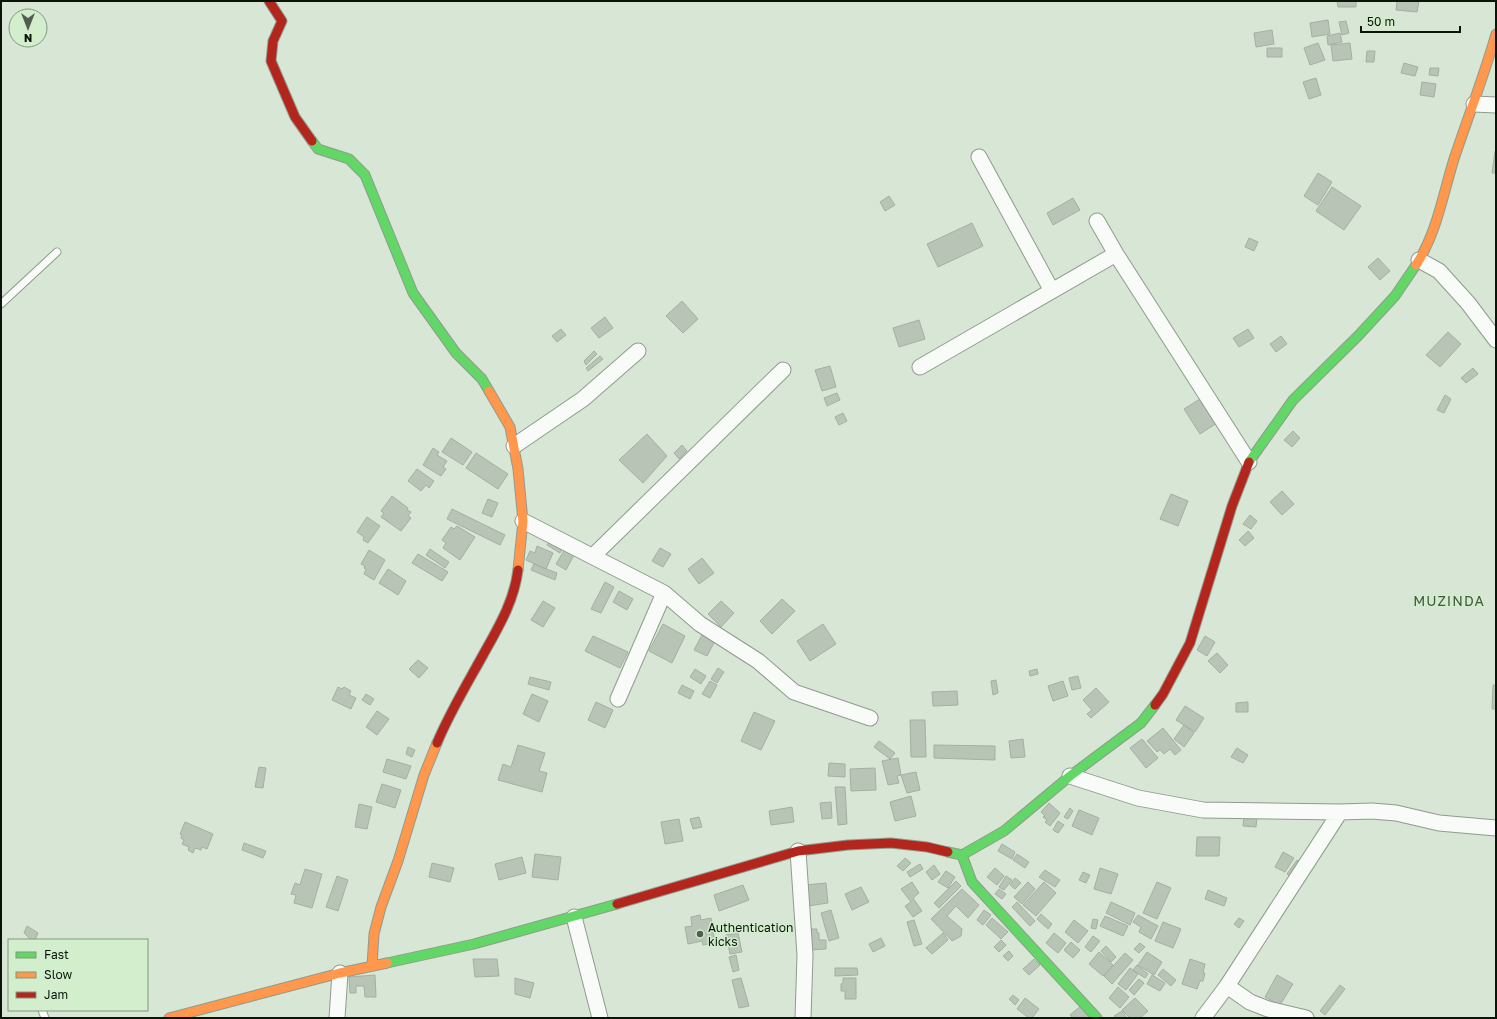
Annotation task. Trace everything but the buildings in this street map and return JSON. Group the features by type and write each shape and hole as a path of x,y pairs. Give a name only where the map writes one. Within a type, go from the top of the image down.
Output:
{"street":[{"path":"269,1 282,21 273,41 271,61 295,117 318,149 349,159 365,175 413,293 456,353 482,379 510,427 514,446 523,521 517,576 510,604 498,629 447,720 424,774 398,861 381,907 374,934 372,966"},
{"path":"169,1018 340,973 474,944 574,917 798,851 848,845 891,843 927,847 962,855 1004,831 1070,776 1140,723 1164,694 1190,643 1232,506 1249,462 1293,400 1358,336 1395,296 1419,260 1435,225 1454,159 1474,104 1496,34"},
{"path":"1474,104 1496,105"},
{"path":"979,157 1052,291"},
{"path":"1097,221 1116,254 1249,462"},
{"path":"920,367 1116,254"},
{"path":"1419,260 1439,271 1468,303 1496,340"},
{"path":"514,446 583,399 638,351"},
{"path":"594,556 783,370"},
{"path":"523,521 664,593 700,624 758,661 794,692 870,718"},
{"path":"618,699 664,593"},
{"path":"1070,776 1138,798 1203,810 1340,812 1378,811 1396,813 1439,823 1496,828"},
{"path":"1203,1018 1227,986 1340,812"},
{"path":"798,851 805,955 803,1018"},
{"path":"962,855 972,882 1097,1018"},
{"path":"574,917 600,1018"},
{"path":"337,1018 340,973"},
{"path":"1227,986 1250,1002 1268,1009 1306,1018"}],"lane":[{"path":"1,304 57,252"}],"traffic: fast":[{"path":"312,141 318,149 349,159 365,175 413,293 456,353 482,379 489,391"},
{"path":"1249,462 1293,400 1358,336 1395,296 1416,265"},
{"path":"948,852 962,855 1004,831 1070,776 1141,723 1155,705"},
{"path":"962,855 972,882 1097,1018"},
{"path":"387,963 474,944 617,904"}],"traffic: slow":[{"path":"1416,265 1429,240 1439,213 1454,159 1496,34"},
{"path":"489,391 510,427 518,469 523,521 518,570"},
{"path":"372,966 374,934 381,907 398,861 424,775 437,743"},
{"path":"169,1018 340,973 387,963"}],"traffic: jam":[{"path":"269,1 282,21 273,41 271,61 295,117 312,141"},
{"path":"1155,705 1163,694 1190,643 1232,506 1249,462"},
{"path":"437,743 453,709 505,614 513,593 518,570"},
{"path":"617,904 798,851 848,845 891,843 927,847 948,852"}],"place":[{"name":"Authentication kicks","path":"700,934"}],"district":[{"name":"MUZINDA","path":"1449,600"}]}
